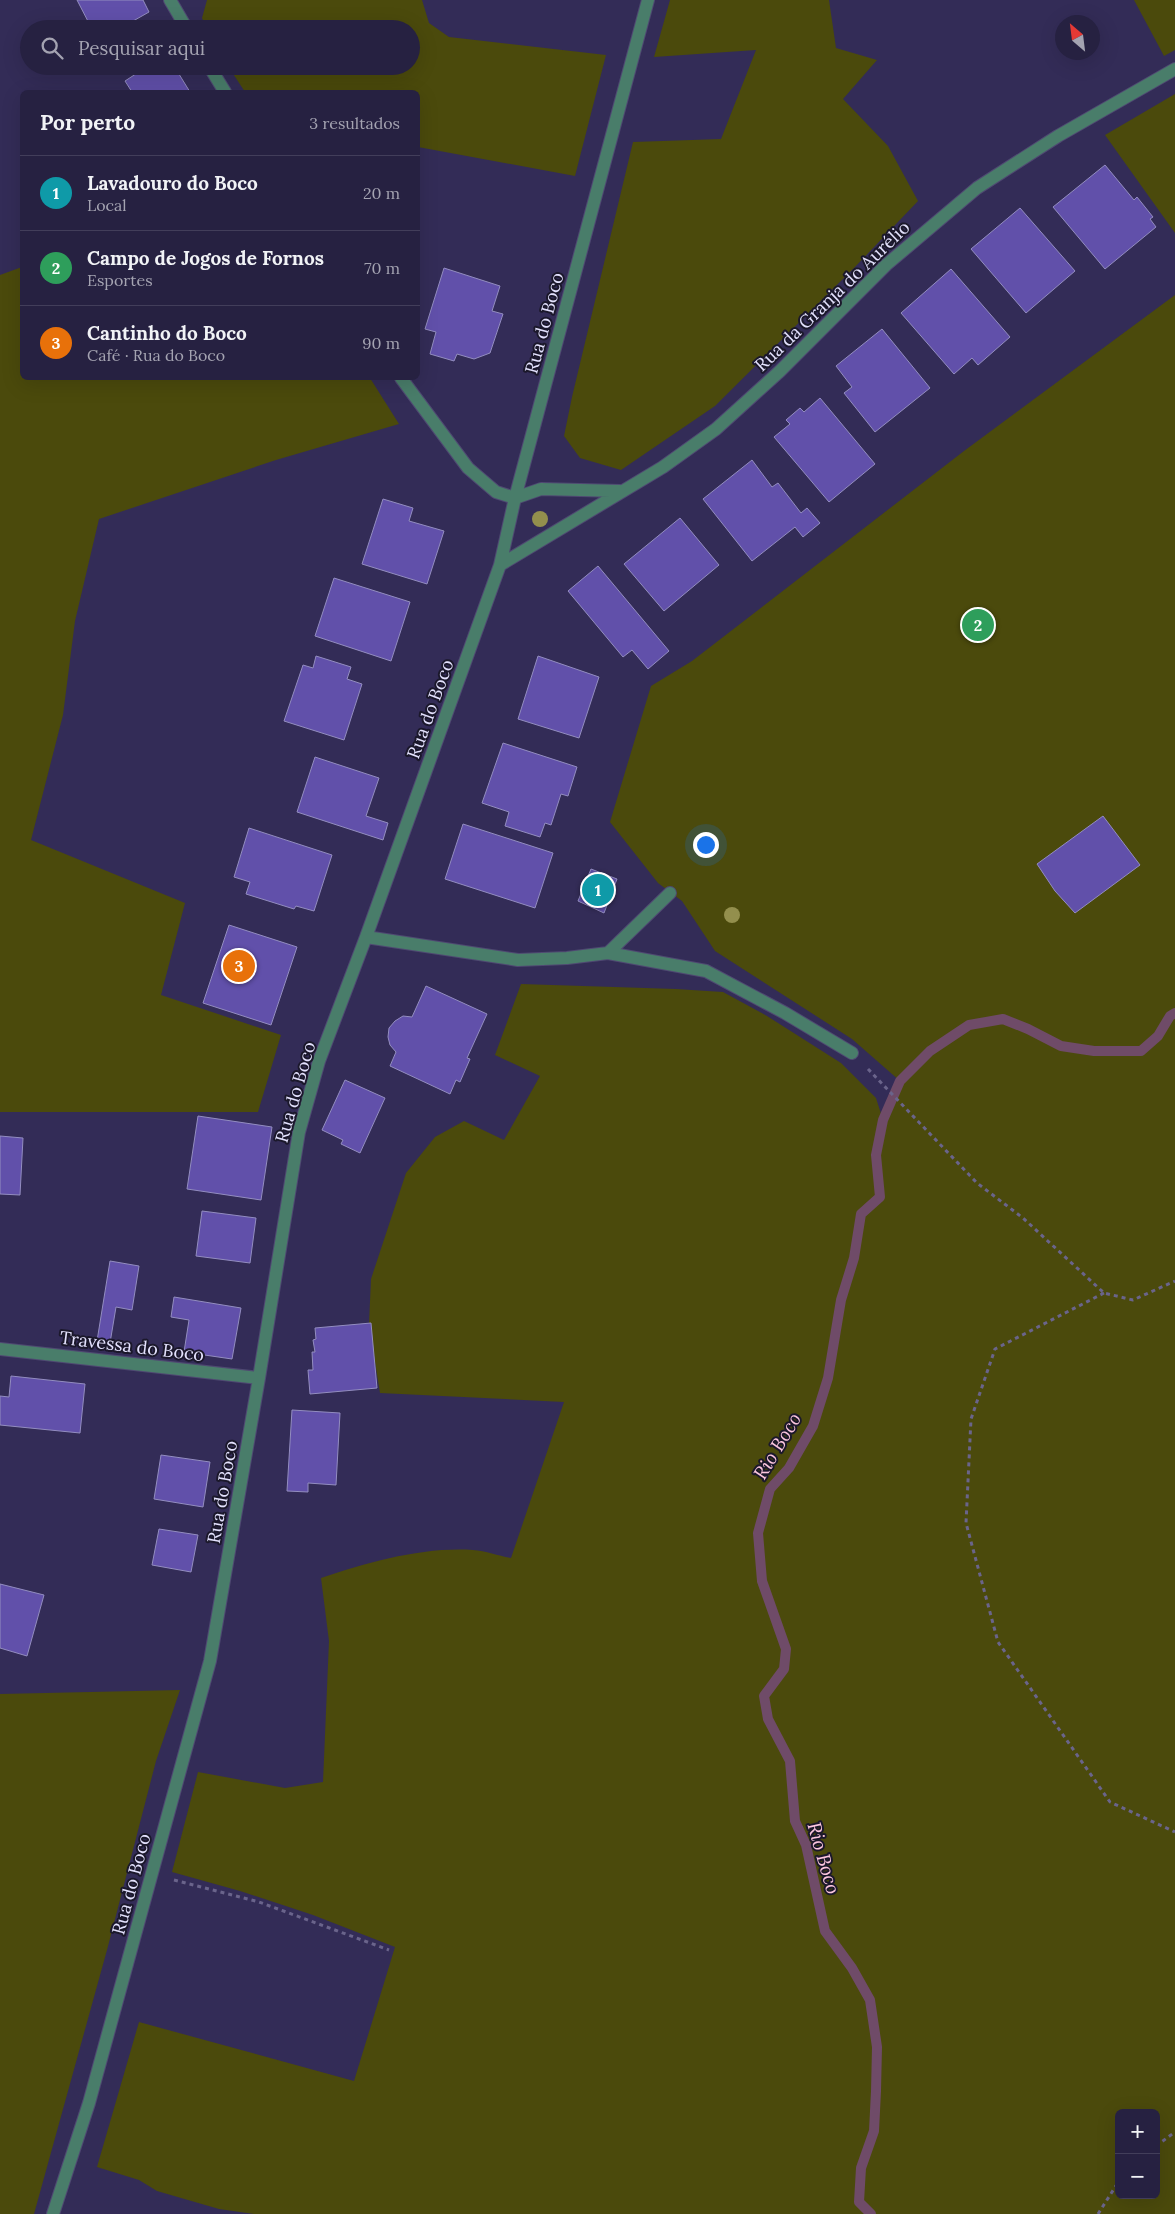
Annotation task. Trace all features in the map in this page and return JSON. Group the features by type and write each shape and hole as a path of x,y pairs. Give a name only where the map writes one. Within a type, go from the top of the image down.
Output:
{"street":[{"path":"170,0 182,20"},
{"name":"Rua do Boco","path":"53,2214 89,2103 210,1661 299,1132 319,1061 366,937 500,565 515,498 648,0"},
{"name":"Rua da Granja do Aurélio","path":"500,565 662,467 716,428 780,371 886,265 977,188 1058,136 1175,70"},
{"path":"215,75 224,90"},
{"path":"402,380 468,468 496,492 515,498 541,489 620,491"},
{"path":"608,953 670,893"},
{"path":"366,937 518,960 567,958 608,953 706,971 785,1013 852,1053"},
{"name":"Travessa do Boco","path":"0,1349 259,1378"}],"path":[{"path":"878,1078 978,1182 1022,1218 1104,1293 1134,1300 1175,1281"},
{"path":"1104,1293 996,1349 971,1419 966,1523 998,1642 1110,1802 1175,1832"},
{"path":"152,1874 259,1902 389,1950"},
{"path":"1160,2143 1175,2132"},
{"path":"1098,2214 1115,2187"}],"shaded area":[{"path":"207,0 422,0 429,23 449,37 606,55 575,176 420,147 420,90 244,90 234,75 420,75 420,20 203,20"},
{"path":"670,0 829,0 836,48 877,60 843,99 888,146 918,201 854,268 715,406 621,470 580,458 564,436 633,142 721,139 756,50 654,57"},
{"path":"1134,0 1175,0 1175,50 1164,56"},
{"path":"1175,94 1175,233 1105,135"},
{"path":"20,268 20,380 371,380 399,424 276,460 99,519 75,621 63,715 31,840 185,903 161,995 281,1035 258,1112 0,1112 0,275"},
{"path":"1175,295 1175,2214 254,2214 219,2209 157,2191 139,2180 97,2167 139,2022 354,2081 395,1947 313,1915 240,1891 172,1872 198,1772 285,1788 323,1782 329,1641 321,1578 377,1561 434,1551 473,1550 511,1558 564,1402 380,1393 369,1324 371,1279 406,1173 435,1137 464,1121 504,1140 540,1076 495,1055 521,984 723,992 767,1016 841,1063 876,1098 883,1120 900,1081 852,1039 715,951 682,901 658,883 610,822 651,686 692,661 964,451"},
{"path":"180,1690 156,1761 107,1950 34,2214 0,2214 0,1694"}],"building":[{"path":"77,0 143,0 149,12 135,20 87,20"},
{"path":"134,75 180,75 189,90 131,90 125,81"},
{"path":"1105,165 1134,200 1137,197 1153,217 1150,219 1156,227 1105,269 1053,207"},
{"path":"1020,208 1075,271 1026,313 971,249"},
{"path":"444,268 500,286 492,311 503,314 490,353 474,359 457,354 454,361 430,354 436,332 425,329"},
{"path":"951,269 1010,337 978,365 972,358 954,374 901,313"},
{"path":"882,329 930,388 875,432 844,393 852,387 836,366"},
{"path":"820,398 875,464 829,502 774,437 790,424 786,420 800,408 804,412"},
{"path":"752,460 772,487 778,483 801,513 807,508 820,523 803,537 795,527 752,561 703,499"},
{"path":"383,499 413,508 409,521 444,531 427,584 362,564"},
{"path":"680,518 719,565 664,611 624,564"},
{"path":"598,566 669,651 648,669 632,650 623,657 568,591"},
{"path":"334,578 410,602 391,661 315,636"},
{"path":"316,656 351,667 347,679 362,684 344,740 284,721 303,665 313,668"},
{"path":"538,656 599,677 579,738 518,719"},
{"path":"503,743 577,767 568,796 561,794 551,825 545,823 540,837 505,826 509,812 482,803"},
{"path":"315,757 379,778 366,816 388,823 383,840 297,812"},
{"path":"1103,816 1140,865 1075,913 1055,891 1037,864"},
{"path":"463,824 553,853 535,908 445,879"},
{"path":"249,828 332,855 314,911 296,906 294,909 246,894 250,882 234,877"},
{"path":"591,869 617,879 604,913 578,901"},
{"path":"229,925 297,947 271,1025 203,1003"},
{"path":"426,986 487,1014 467,1058 470,1059 460,1082 456,1080 450,1094 390,1066 396,1052 390,1045 388,1037 389,1028 403,1016 412,1017"},
{"path":"345,1080 385,1098 360,1153 341,1144 343,1140 322,1130"},
{"path":"198,1116 272,1127 261,1200 187,1189"},
{"path":"0,1136 23,1138 20,1195 0,1194"},
{"path":"202,1211 256,1218 250,1263 196,1256"},
{"path":"110,1261 139,1266 132,1310 116,1307 110,1343 97,1341"},
{"path":"174,1297 241,1308 232,1359 184,1352 189,1320 171,1317"},
{"path":"371,1323 377,1388 310,1394 308,1370 313,1370 312,1352 315,1352 313,1340 316,1339 315,1328"},
{"path":"11,1376 85,1384 80,1433 0,1425 0,1396 9,1397"},
{"path":"292,1410 340,1413 336,1485 308,1483 308,1492 287,1491"},
{"path":"161,1455 210,1462 203,1507 154,1499"},
{"path":"159,1529 198,1535 191,1572 152,1565"},
{"path":"0,1584 44,1595 27,1656 0,1648"}],"waterway":[{"name":"Rio Boco","path":"871,2214 859,2202 861,2168 874,2131 877,2047 870,2000 852,1968 825,1931 806,1845 795,1821 790,1761 768,1719 764,1696 784,1669 786,1649 762,1581 758,1533 770,1489 789,1468 813,1426 828,1378 841,1300 854,1258 861,1214 880,1197 876,1155 883,1120 900,1081 930,1051 969,1025 1003,1019 1061,1046 1094,1051 1141,1051 1158,1036 1170,1016 1175,1013"}],"place":[{"name":"Campo de Jogos de Fornos","path":"978,625"},
{"name":"Lavadouro do Boco","path":"598,890"},
{"name":"Cantinho do Boco","path":"239,966"}]}
